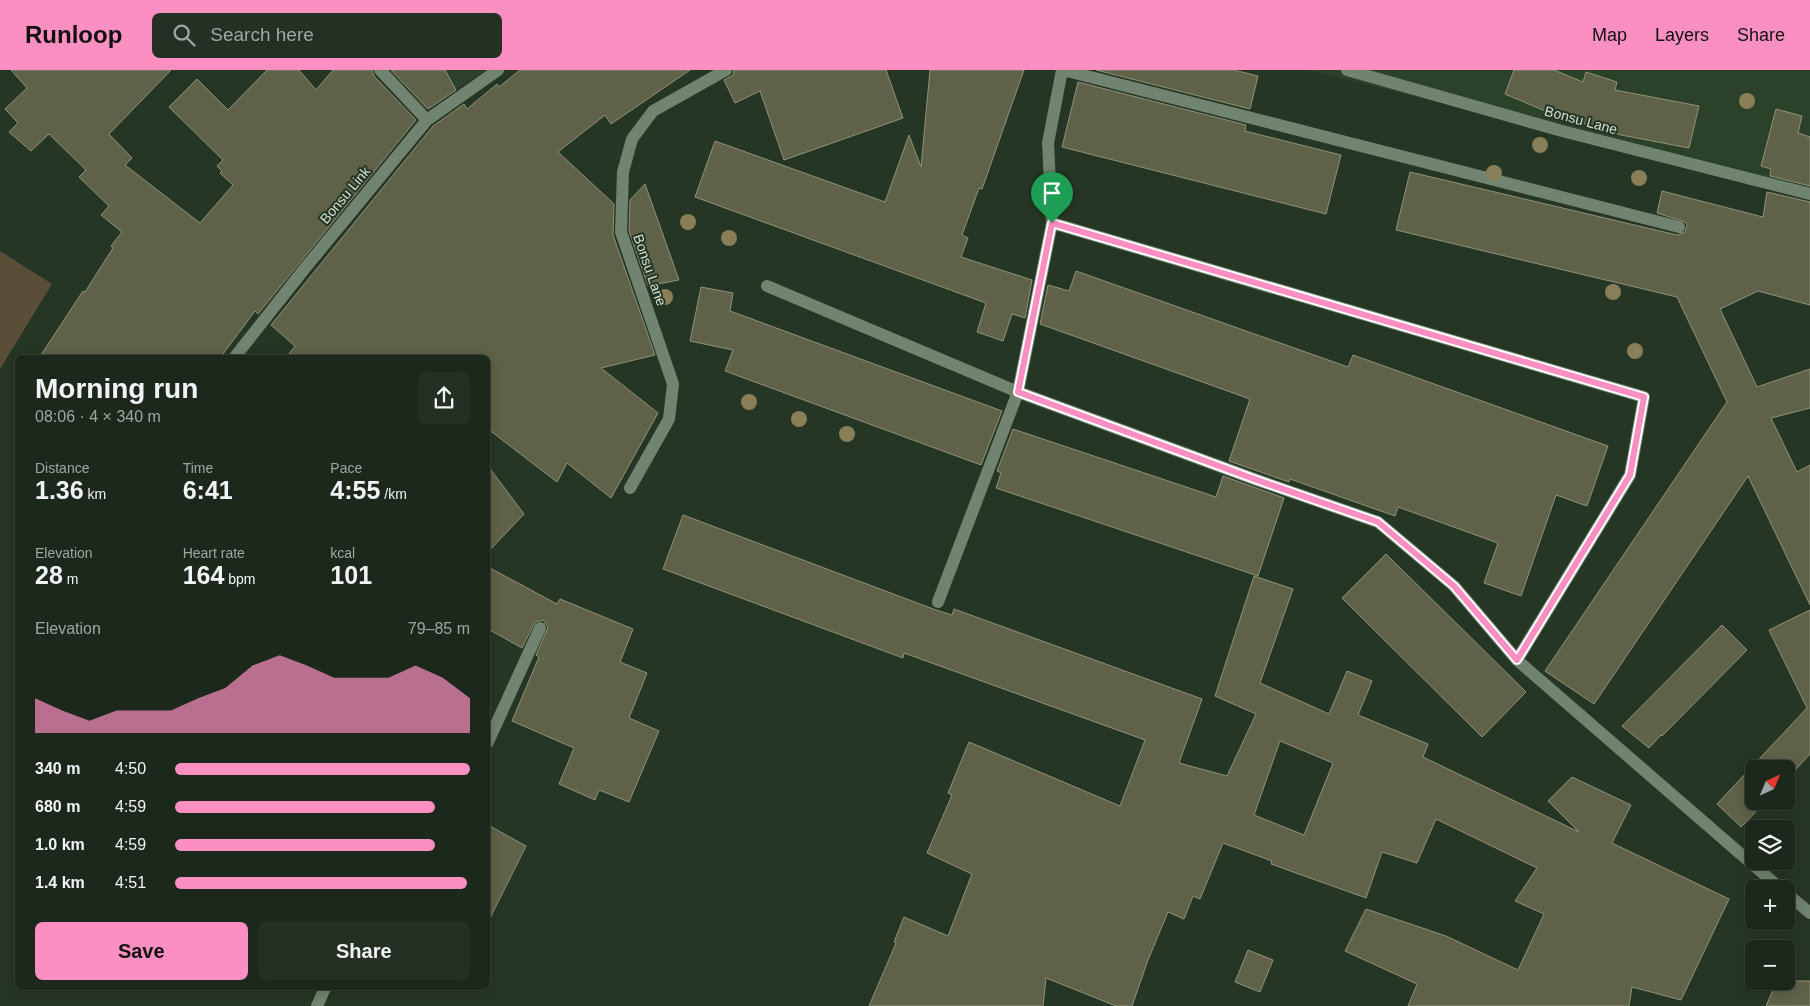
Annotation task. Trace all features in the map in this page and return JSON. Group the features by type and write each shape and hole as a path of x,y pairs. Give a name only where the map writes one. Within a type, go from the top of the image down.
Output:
{"street":[{"path":"380,70 427,120"},
{"name":"Bonsu Link","path":"236,355 299,275 427,120 498,70"},
{"name":"Bonsu Lane","path":"630,488 668,419 672,384 621,232 623,172 632,139 653,111 726,70"},
{"path":"938,602 1018,392 1052,223 1048,143 1063,70 1679,227"},
{"name":"Bonsu Lane","path":"1347,70 1562,131 1810,194"},
{"path":"1052,223 1644,397 1630,475 1517,660"},
{"path":"767,286 1018,392 1257,480 1378,522 1454,586 1517,660 1771,880"},
{"path":"490,738 540,628"},
{"path":"1795,900 1810,913"},
{"path":"316,1006 324,990"}],"shaded area":[{"path":"372,70 486,70 420,113"},
{"path":"1308,70 1810,70 1810,193 1364,84"},
{"path":"0,251 52,284 0,369"}],"building":[{"path":"11,70 171,70 109,134 132,158 125,165 200,223 233,185 220,173 222,171 217,166 223,160 169,107 197,79 228,110 267,70 299,70 316,90 333,70 372,70 374,76 416,120 258,314 255,311 222,355 41,355 83,291 85,292 113,248 111,246 122,232 101,215 109,206 79,177 86,170 49,134 31,151 9,132 18,123 5,109 27,88"},
{"path":"391,70 445,70 456,90 428,109"},
{"path":"520,70 690,70 611,124 605,115 558,152 614,204 613,235 655,355 601,368 658,413 611,498 567,463 557,482 490,431 490,355 288,355 295,346 271,325 433,126 464,104 467,109 497,84 499,87"},
{"path":"734,70 886,70 903,118 784,160 760,91 735,103 724,80 733,75"},
{"path":"930,70 1024,70 982,189 979,188 962,235 968,238 961,257 1032,280 1025,318 1012,314 1003,341 977,332 986,303 695,197 715,141 885,202 909,135 921,167"},
{"path":"1096,70 1234,70 1258,76 1250,109"},
{"path":"1514,70 1554,70 1583,82 1586,72 1617,82 1615,90 1699,106 1689,148 1621,135 1550,113 1505,94"},
{"path":"1078,82 1246,125 1245,131 1341,155 1326,214 1062,147"},
{"path":"1776,109 1802,116 1798,133 1810,137 1810,186 1770,176 1771,169 1761,166"},
{"path":"1410,172 1677,235 1685,232 1687,225 1685,222 1657,213 1662,191 1763,217 1767,192 1810,202 1810,305 1758,291 1720,309 1757,387 1810,369 1810,408 1771,418 1797,472 1810,465 1810,605 1748,476 1594,704 1545,671 1727,402 1677,297 1396,230"},
{"path":"645,184 679,280 648,286 629,231 630,200"},
{"path":"1076,271 1348,367 1353,355 1608,446 1587,506 1556,495 1521,596 1484,583 1498,543 1398,507 1395,516 1290,479 1289,482 1229,461 1250,399 1040,324 1048,285 1069,291"},
{"path":"701,287 733,293 730,311 1002,411 981,465 725,371 733,350 690,341"},
{"path":"1013,429 1216,497 1223,476 1284,498 1258,576 996,488 1001,473 997,471"},
{"path":"490,469 524,514 490,550"},
{"path":"683,515 936,610 952,615 954,609 1202,699 1179,763 1227,776 1256,714 1215,696 1254,576 1293,589 1260,683 1329,714 1347,671 1372,681 1358,715 1428,744 1423,757 1579,832 1548,801 1572,777 1631,805 1612,843 1729,899 1681,1000 1632,987 1629,1006 1408,1006 1417,984 1345,951 1366,909 1446,936 1518,970 1544,914 1515,901 1537,868 1436,819 1417,863 1382,852 1366,898 1271,864 1272,861 1223,843 1200,899 1193,896 1184,919 1168,912 1148,960 1132,1006 1116,1006 1046,978 1043,1006 869,1006 896,943 894,942 904,917 948,936 972,874 927,853 952,795 948,793 969,742 1120,806 1145,740 904,653 903,658 663,569","holes":["1280,741 1333,763 1304,835 1254,815"]},
{"path":"1386,554 1526,692 1482,737 1342,598"},
{"path":"490,568 557,604 560,599 633,629 620,662 647,673 629,718 659,731 629,802 599,790 595,800 559,784 574,748 512,721 539,657 536,655 548,627 543,620 535,622 522,648 490,630"},
{"path":"1810,610 1810,754 1795,770 1795,760 1758,760 1807,708 1769,630"},
{"path":"1722,625 1747,650 1649,748 1622,726"},
{"path":"1745,774 1745,810 1757,810 1748,820 1745,820 1741,827 1717,804"},
{"path":"490,826 526,846 490,918"},
{"path":"1248,950 1273,960 1260,992 1235,982"},
{"path":"1795,981 1810,981 1810,1006 1766,1006 1773,990 1795,990"}],"route":[{"path":"1052,223 1644,397 1630,475 1517,660 1454,586 1378,522 1257,480 1018,392 1052,223"}]}
